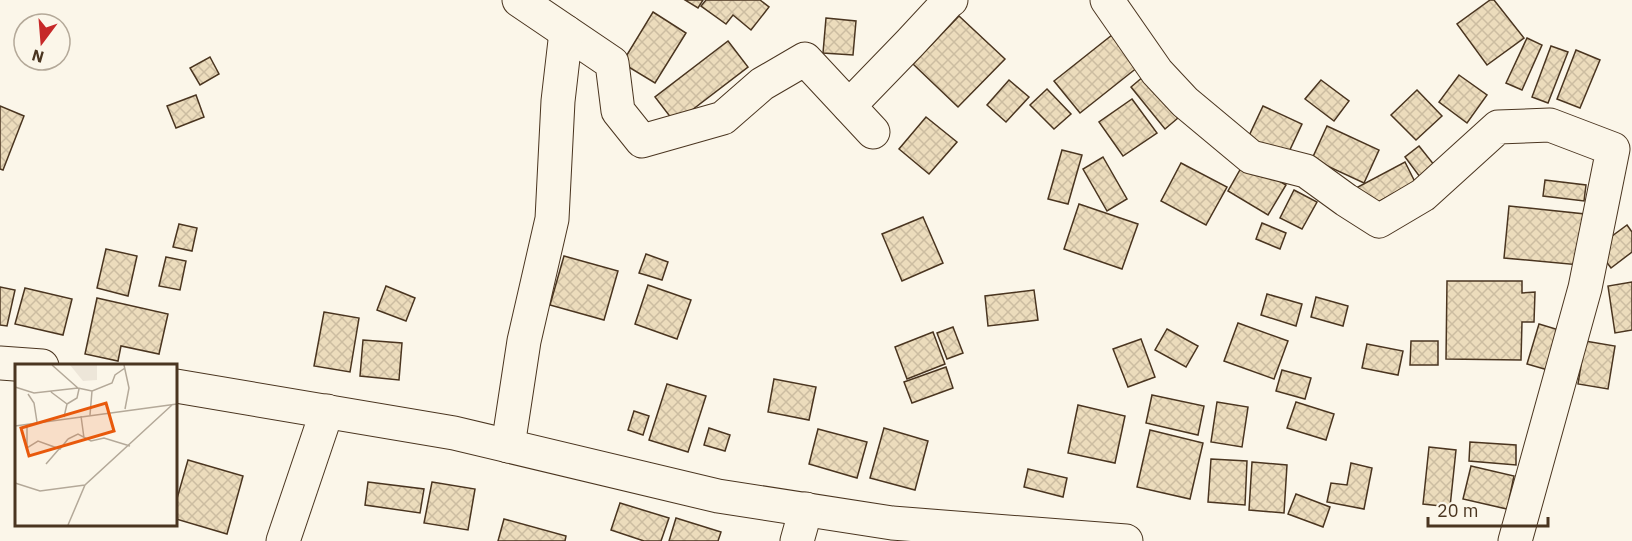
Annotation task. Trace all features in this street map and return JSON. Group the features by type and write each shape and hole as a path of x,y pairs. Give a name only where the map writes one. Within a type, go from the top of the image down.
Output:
{"street":[{"path":"519,0 612,63 618,111 642,141 723,118 762,84 805,59 873,132"},
{"path":"849,106 951,0"},
{"path":"1107,0 1164,80 1185,102 1251,157 1306,171 1379,221 1423,195 1498,127 1550,124 1612,149 1585,288 1515,541"},
{"path":"508,446 524,342 552,219 558,101 566,32"},
{"path":"0,363 15,364"},
{"path":"177,386 454,433 718,495 892,523 1126,541"},
{"path":"283,541 327,411"},
{"path":"796,541 806,509"}],"building":[{"path":"685,0 703,0 698,8"},
{"path":"706,0 760,0 769,7 751,30 733,15 726,24 701,6"},
{"path":"1490,0 1494,0 1524,38 1487,65 1457,24"},
{"path":"653,12 686,33 655,83 622,63"},
{"path":"959,16 1005,59 958,107 913,64"},
{"path":"826,18 856,21 853,55 823,53"},
{"path":"1112,35 1138,67 1080,113 1054,81"},
{"path":"1527,38 1542,45 1522,90 1506,83"},
{"path":"728,41 748,67 675,123 655,97"},
{"path":"1551,46 1568,52 1548,103 1532,97"},
{"path":"1576,50 1600,60 1580,108 1557,99"},
{"path":"210,57 219,74 200,85 190,68"},
{"path":"1459,75 1487,95 1467,123 1439,102"},
{"path":"1144,76 1178,118 1165,129 1131,87"},
{"path":"1009,80 1029,97 1006,122 987,105"},
{"path":"1321,80 1349,101 1334,121 1305,99"},
{"path":"1047,89 1071,114 1054,129 1030,105"},
{"path":"1417,90 1442,116 1416,140 1391,115"},
{"path":"196,95 204,117 176,128 167,106"},
{"path":"1132,99 1157,133 1123,156 1099,122"},
{"path":"0,106 24,116 3,170 0,169"},
{"path":"1263,106 1302,124 1287,156 1248,138"},
{"path":"926,117 957,142 929,174 899,149"},
{"path":"1327,126 1379,150 1364,183 1312,159"},
{"path":"1419,146 1435,166 1420,177 1405,157"},
{"path":"1062,150 1082,155 1068,204 1048,199"},
{"path":"1103,157 1127,199 1107,211 1083,169"},
{"path":"1245,161 1286,185 1268,215 1228,191"},
{"path":"1405,162 1415,182 1367,208 1356,188"},
{"path":"1181,163 1227,187 1206,225 1161,201"},
{"path":"1545,180 1586,185 1584,201 1543,196"},
{"path":"1294,190 1317,202 1302,229 1280,218"},
{"path":"1079,204 1138,224 1122,269 1064,249"},
{"path":"1509,206 1585,214 1580,265 1504,258"},
{"path":"923,217 943,263 902,281 882,234"},
{"path":"1262,223 1286,233 1280,249 1256,239"},
{"path":"179,224 197,228 192,251 173,247"},
{"path":"1627,225 1632,232 1632,252 1611,268 1596,248"},
{"path":"106,249 137,256 128,296 97,288"},
{"path":"646,254 668,262 662,280 639,273"},
{"path":"564,256 618,271 604,320 550,305"},
{"path":"166,257 186,261 180,290 159,286"},
{"path":"1447,281 1522,281 1522,293 1535,292 1534,322 1522,322 1521,360 1446,359"},
{"path":"1632,282 1632,330 1615,333 1608,286"},
{"path":"648,285 691,300 677,339 635,324"},
{"path":"386,286 415,298 406,321 377,310"},
{"path":"0,287 15,290 7,326 0,325"},
{"path":"25,288 72,299 63,335 15,324"},
{"path":"1034,290 1038,320 988,326 985,296"},
{"path":"1267,294 1302,304 1296,326 1261,315"},
{"path":"1316,297 1348,306 1343,326 1311,317"},
{"path":"97,298 168,314 159,354 121,346 118,361 85,354"},
{"path":"324,312 359,318 350,372 314,366"},
{"path":"1238,323 1288,341 1274,379 1224,361"},
{"path":"1539,324 1559,330 1548,370 1527,364"},
{"path":"953,327 963,353 947,359 937,333"},
{"path":"1167,329 1198,346 1186,367 1155,350"},
{"path":"933,332 945,364 907,379 895,347"},
{"path":"1141,339 1155,377 1128,387 1113,349"},
{"path":"363,340 402,343 399,380 360,376"},
{"path":"1411,341 1438,341 1438,365 1410,365"},
{"path":"1585,341 1615,346 1608,389 1578,384"},
{"path":"1367,344 1403,351 1398,375 1362,368"},
{"path":"946,367 953,388 912,403 904,382"},
{"path":"1282,370 1311,378 1305,399 1276,391"},
{"path":"774,379 816,387 809,420 768,412"},
{"path":"667,384 706,396 688,452 649,440"},
{"path":"1152,395 1204,406 1198,435 1146,423"},
{"path":"1217,402 1248,407 1242,447 1211,442"},
{"path":"1296,402 1334,414 1326,440 1287,428"},
{"path":"1078,405 1125,416 1115,463 1068,453"},
{"path":"634,411 649,416 643,435 628,430"},
{"path":"709,428 730,435 725,451 704,445"},
{"path":"884,428 928,441 915,490 870,478"},
{"path":"818,429 867,442 857,478 809,464"},
{"path":"1150,430 1203,443 1190,499 1137,487"},
{"path":"1470,442 1516,445 1516,465 1469,461"},
{"path":"1429,447 1456,450 1450,507 1423,504"},
{"path":"1211,459 1247,461 1245,505 1208,502"},
{"path":"188,460 243,476 227,534 177,519 177,498"},
{"path":"1252,462 1287,465 1284,513 1249,510"},
{"path":"1351,463 1372,468 1364,509 1327,502 1331,483 1347,485"},
{"path":"1471,466 1514,476 1507,509 1463,499"},
{"path":"1028,469 1067,478 1063,497 1024,487"},
{"path":"368,482 424,489 420,513 365,505"},
{"path":"432,482 475,489 468,530 424,523"},
{"path":"1296,494 1330,507 1323,527 1288,514"},
{"path":"620,503 669,518 661,541 644,541 611,530"},
{"path":"676,518 721,532 718,541 669,541"},
{"path":"504,519 566,536 565,541 498,541"}]}
